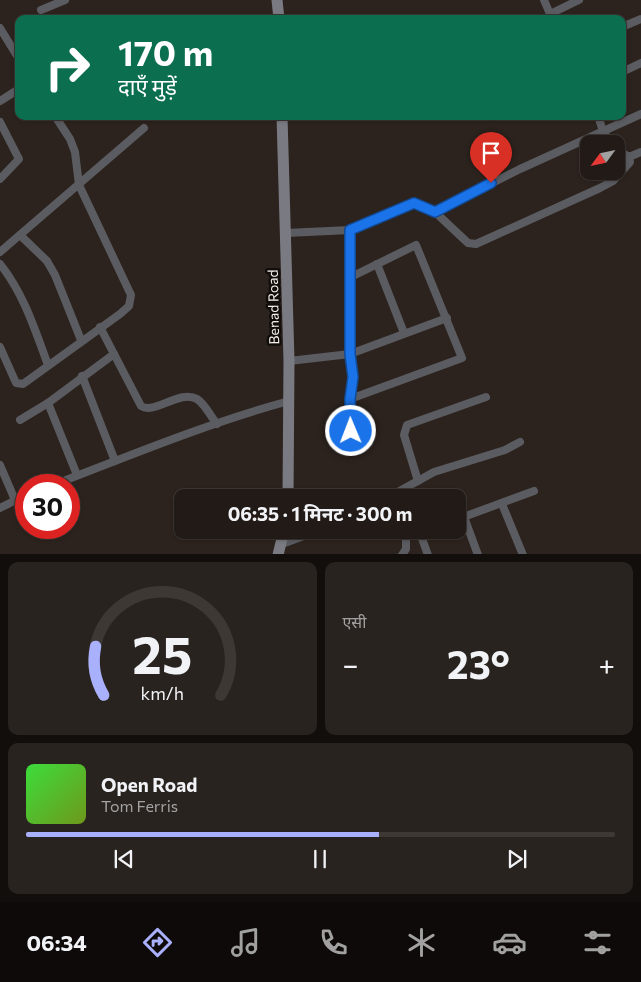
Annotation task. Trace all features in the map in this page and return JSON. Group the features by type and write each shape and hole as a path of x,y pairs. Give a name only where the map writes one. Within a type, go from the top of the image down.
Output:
{"main road":[{"path":"277,0 279,15"},
{"name":"Benad Road","path":"282,120 289,361 288,489"}],"street":[{"path":"41,10 64,0"},
{"path":"544,0 550,15"},
{"path":"554,15 579,0"},
{"path":"626,25 641,18"},
{"path":"0,28 15,52"},
{"path":"626,70 641,64"},
{"path":"0,101 15,92"},
{"path":"435,212 511,173 641,114"},
{"path":"0,347 16,383 20,385 129,306 131,295 79,185 75,152 58,120"},
{"path":"599,120 606,135"},
{"path":"0,122 19,159 0,179"},
{"path":"0,252 144,128"},
{"path":"629,157 641,152"},
{"path":"625,155 629,157"},
{"path":"286,234 350,230 414,203 435,212 468,243 476,244 600,188 626,169 630,162 629,157"},
{"path":"350,230 350,354 353,377 350,399 351,431"},
{"path":"20,234 51,268 81,340"},
{"path":"350,399 462,358 416,245 351,277"},
{"path":"0,264 12,279 25,306 48,365"},
{"path":"377,264 404,333"},
{"path":"289,361 350,354 447,318"},
{"path":"100,327 141,406 145,408 191,397 199,400 217,424"},
{"path":"20,420 48,403 114,354"},
{"path":"82,376 115,461"},
{"path":"418,480 404,436 407,425 486,397"},
{"path":"80,475 217,424 289,401"},
{"path":"48,403 76,474"},
{"path":"402,489 434,472 505,450 520,442"},
{"path":"0,465 15,500 0,508"},
{"path":"466,516 502,504 534,490"},
{"path":"502,504 523,554"},
{"path":"466,529 478,554"},
{"path":"280,549 301,539"},
{"path":"402,554 406,550 405,539"},
{"path":"422,539 428,554"}],"route":[{"path":"351,431 350,399 353,377 350,354 350,230 374,218 414,203 421,204 435,212 491,183"}]}
